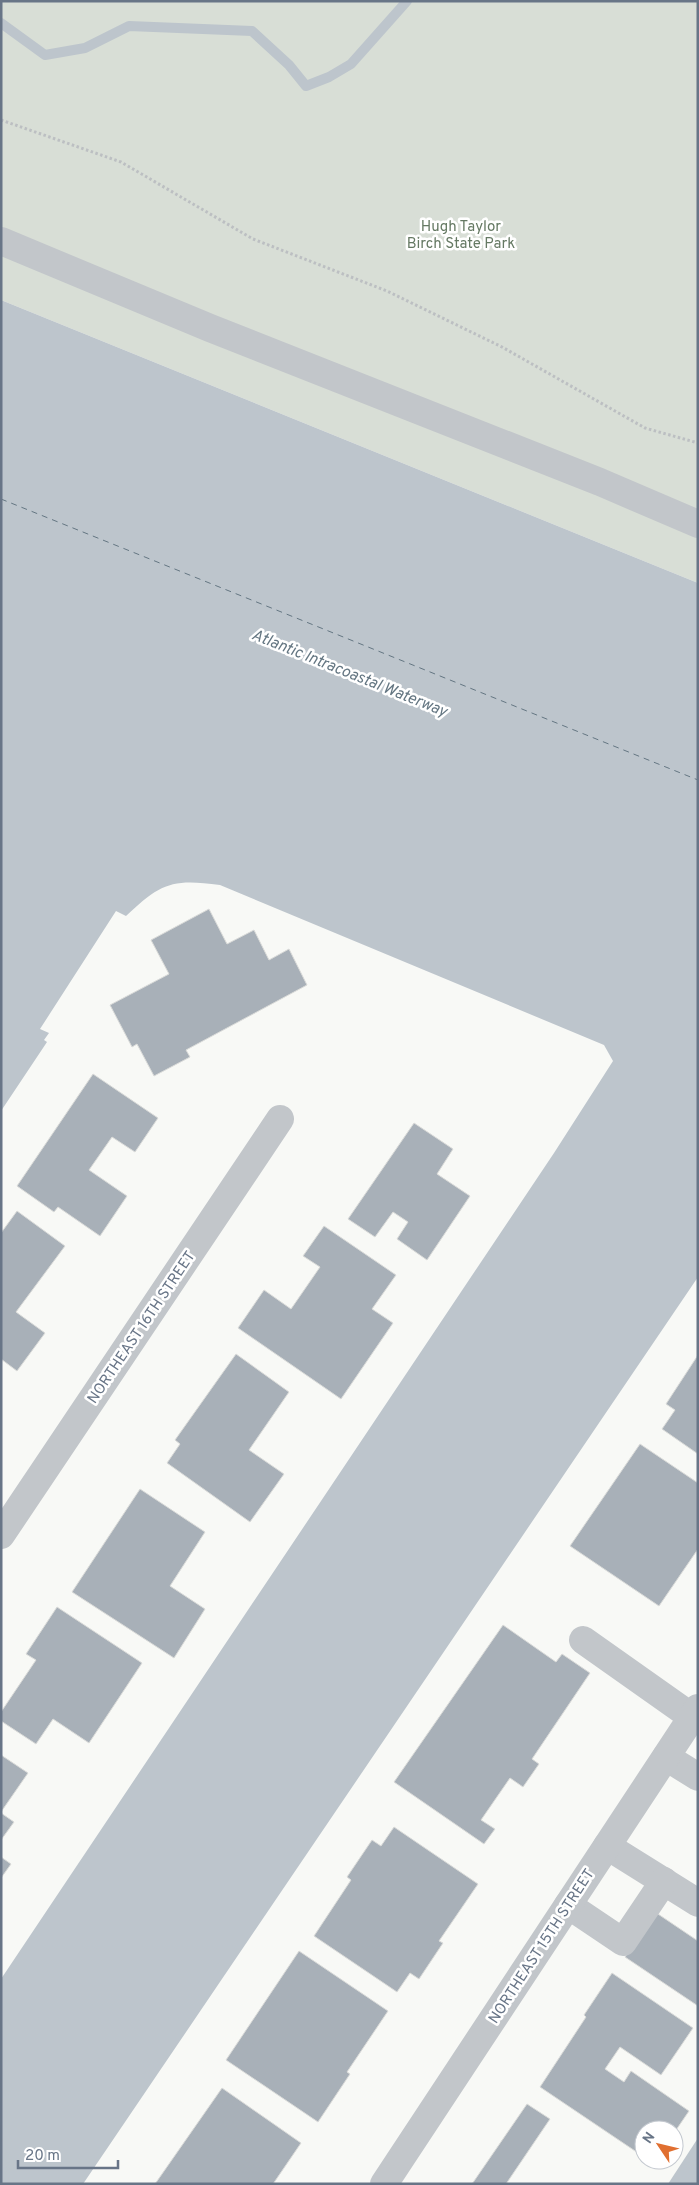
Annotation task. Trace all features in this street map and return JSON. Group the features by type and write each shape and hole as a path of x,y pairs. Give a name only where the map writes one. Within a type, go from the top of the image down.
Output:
{"street":[{"path":"1,241 210,328 600,482 698,524"},
{"name":"NORTHEAST 16TH STREET","path":"1,1536 280,1119"},
{"path":"583,1640 695,1712"},
{"name":"NORTHEAST 15TH STREET","path":"384,2184 695,1712"},
{"path":"666,1757 698,1777"},
{"path":"607,1846 698,1903"},
{"path":"568,1905 623,1942 664,1881"}],"path":[{"path":"1,120 121,162 253,239 388,291 502,347 645,428 698,443"}],"green space":[{"name":"Hugh Taylor Birch State Park","path":"1,1 698,1 698,583 1,300"}],"water":[{"name":"Atlantic Intracoastal Waterway","path":"1,300 698,583 698,1277 83,2184 1,2184 1,1979 554,1153 613,1061 604,1045 220,885 189,882 178,883 158,890 126,916 116,911 40,1029 49,1033 44,1040 47,1042 1,1111"},
{"path":"698,2138 698,2184 668,2184 677,2170 684,2170 684,2159"}],"building":[{"path":"209,909 227,944 254,930 269,960 289,949 307,985 186,1050 190,1057 154,1076 137,1044 132,1047 110,1005 169,974 151,940"},
{"path":"93,1074 158,1118 135,1152 112,1137 89,1170 127,1196 100,1236 58,1207 54,1212 17,1186"},
{"path":"414,1123 453,1149 437,1174 470,1196 427,1260 397,1239 408,1222 393,1212 375,1237 348,1219"},
{"path":"17,1211 65,1246 16,1312 45,1333 17,1371 1,1359 1,1233"},
{"path":"324,1226 396,1275 372,1309 393,1323 341,1399 238,1328 264,1290 291,1309 320,1267 303,1256"},
{"path":"236,1354 289,1392 249,1450 284,1474 250,1522 167,1463 180,1444 175,1440"},
{"path":"698,1355 698,1454 662,1429 675,1410 666,1404"},
{"path":"640,1444 698,1483 698,1549 659,1606 570,1546"},
{"path":"140,1489 205,1532 170,1586 205,1609 174,1658 72,1592"},
{"path":"57,1607 142,1663 89,1743 53,1719 36,1744 1,1721 1,1712 36,1660 26,1654"},
{"path":"503,1625 556,1662 562,1654 590,1673 532,1759 539,1764 523,1787 510,1778 481,1820 495,1829 484,1844 394,1782"},
{"path":"1,1755 28,1773 1,1812"},
{"path":"1,1813 14,1822 1,1840"},
{"path":"394,1827 478,1884 439,1941 443,1943 419,1979 410,1973 397,1992 314,1936 351,1880 347,1877 372,1840 381,1846"},
{"path":"1,1857 11,1864 1,1878"},
{"path":"655,1912 698,1941 698,2006 625,1957"},
{"path":"299,1951 388,2011 347,2072 350,2074 318,2122 226,2060"},
{"path":"612,1973 693,2028 661,2075 620,2047 605,2069 624,2082 631,2071 689,2111 683,2120 634,2120 634,2150 540,2087 586,2017 584,2015"},
{"path":"222,2088 301,2143 273,2184 155,2184"},
{"path":"527,2104 550,2119 506,2184 472,2184"}],"waterway":[{"path":"1,23 45,55 85,48 129,26 252,31 289,65 306,86 329,77 351,64 407,1"}],"ferry route":[{"path":"1,499 698,780"}]}
